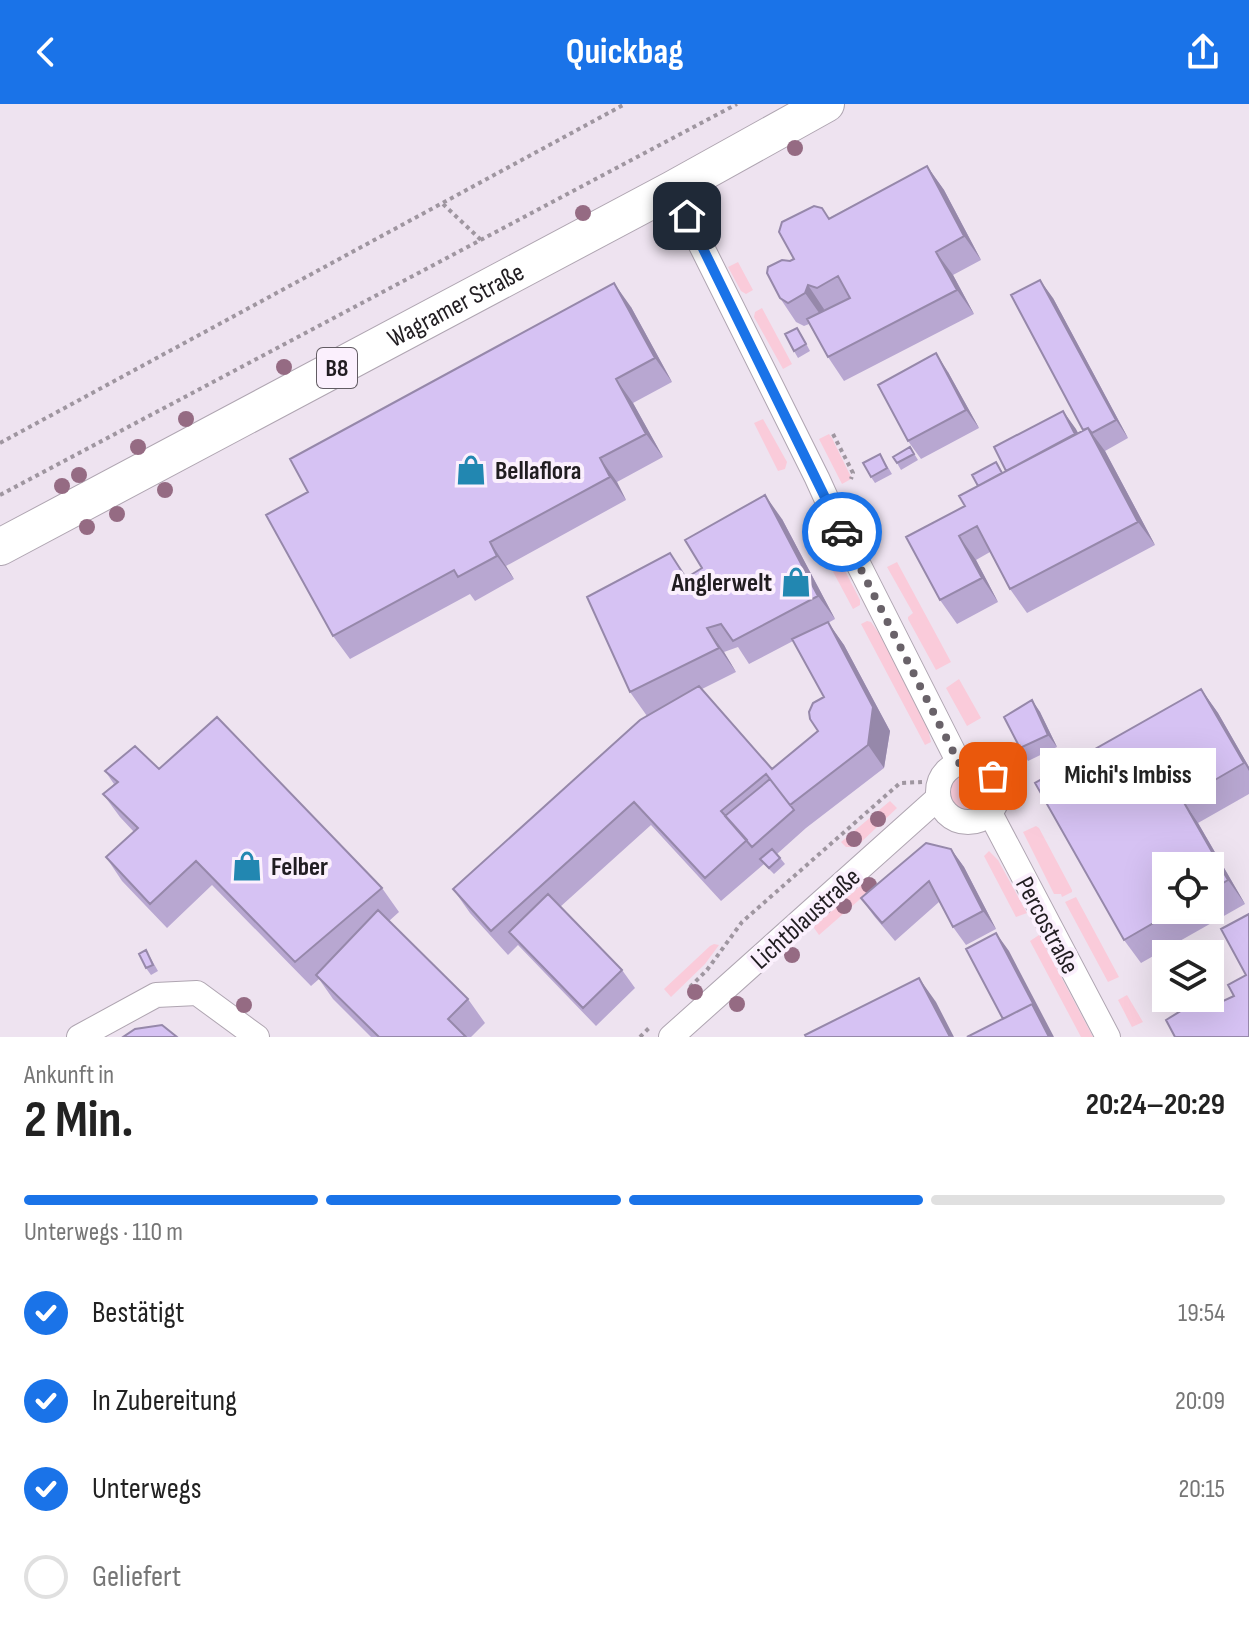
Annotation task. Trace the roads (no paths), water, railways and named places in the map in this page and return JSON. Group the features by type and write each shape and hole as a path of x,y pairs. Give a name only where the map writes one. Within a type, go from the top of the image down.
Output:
{"main road":[{"name":"Wagramer Straße","path":"0,547 673,189 826,104"}],"street":[{"path":"673,189 959,763"},
{"path":"959,763 975,763 984,767 993,776 998,793 990,813 969,823 956,821 943,810 939,789 949,768 959,763"},
{"name":"Lichtblaustraße","path":"665,1028 939,789"},
{"name":"Percostraße","path":"990,813 1108,1037"},
{"path":"79,1037 156,995 197,993 257,1037"}],"place":[{"name":"Bellaflora","path":"471,470"},
{"name":"Anglerwelt","path":"796,582"},
{"name":"Michi's Imbiss","path":"993,776"},
{"name":"Felber","path":"247,866"}]}
